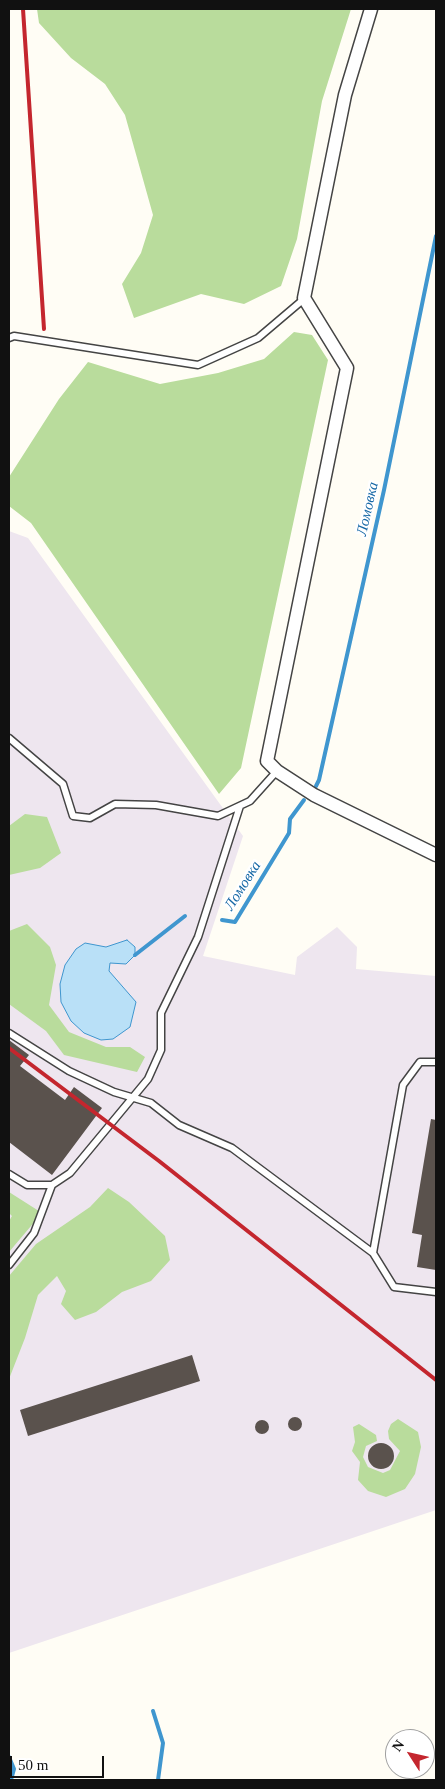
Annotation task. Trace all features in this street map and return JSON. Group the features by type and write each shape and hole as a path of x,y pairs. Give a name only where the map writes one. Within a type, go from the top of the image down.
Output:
{"street":[{"path":"372,9 345,95 304,299 348,368 267,762 277,771 314,795 436,855"}],"lane":[{"path":"9,338 14,336 198,365 258,338 304,299"},
{"path":"9,738 63,784 73,816 90,818 115,804 156,805 218,816 250,801 277,771"},
{"path":"9,1174 27,1185 52,1185 70,1173 148,1080 161,1050 161,1013 198,937 240,806"},
{"path":"9,1033 69,1071 132,1098 151,1103 180,1125 232,1148 373,1253 394,1287 436,1292"},
{"path":"373,1253 403,1085 420,1062 436,1062"},
{"path":"9,1265 34,1233 52,1185"}],"shaded area":[{"path":"9,531 28,538 243,836 203,956 295,975 297,957 337,927 357,947 356,969 436,976 436,1510 9,1653"}],"green space":[{"path":"37,9 351,9 322,101 297,239 281,286 244,304 201,294 134,318 122,284 141,253 153,215 125,115 105,84 71,58 39,23"},
{"path":"294,332 312,335 328,360 241,768 219,794 31,523 9,506 9,477 59,399 88,362 160,384 218,373 264,359"},
{"path":"25,814 47,817 61,853 40,868 9,875 9,826"},
{"path":"27,924 50,947 56,965 49,1005 69,1032 106,1047 130,1047 145,1057 137,1072 64,1055 46,1031 9,1004 9,931"},
{"path":"108,1188 129,1202 165,1236 170,1260 151,1281 122,1292 96,1312 75,1320 61,1304 66,1291 57,1276 38,1295 25,1338 9,1379 9,1276 36,1244 90,1207"},
{"path":"9,1192 42,1213 9,1252 9,1221 12,1216 9,1213"},
{"path":"398,1419 418,1432 421,1447 415,1474 405,1489 386,1497 368,1491 358,1480 360,1462 352,1451 355,1442 353,1427 359,1424 376,1435 377,1441 366,1446 363,1457 368,1467 383,1473 390,1470 400,1451 389,1439 388,1431 391,1424"}],"water":[{"path":"127,940 135,947 135,955 126,964 110,963 109,971 136,1002 130,1027 113,1039 101,1040 84,1033 71,1021 61,1002 60,984 65,965 76,949 85,943 106,947"}],"building":[{"path":"9,1040 29,1055 20,1066 65,1100 74,1087 102,1108 52,1175 9,1142"},
{"path":"431,1119 436,1120 436,1270 417,1267 422,1235 412,1233"},
{"path":"192,1355 200,1381 28,1436 20,1410"},
{"path":"295,1417 300,1419 302,1424 300,1429 295,1431 290,1429 288,1424 290,1419"},
{"path":"262,1420 267,1422 269,1427 267,1432 262,1434 257,1432 255,1427 257,1422"},
{"path":"381,1443 390,1447 394,1456 390,1465 381,1469 372,1465 368,1456 372,1447"}],"waterway":[{"name":"Ломовка","path":"316,786 319,780 384,490 436,236"},
{"name":"Ломовка","path":"222,920 235,922 289,833 290,819 304,800"},
{"path":"135,955 185,916"},
{"path":"153,1711 163,1743 158,1780"},
{"path":"9,1757 14,1769 11,1780"}],"railway":[{"path":"23,9 44,329"},
{"path":"9,1048 159,1161 436,1380"}]}
